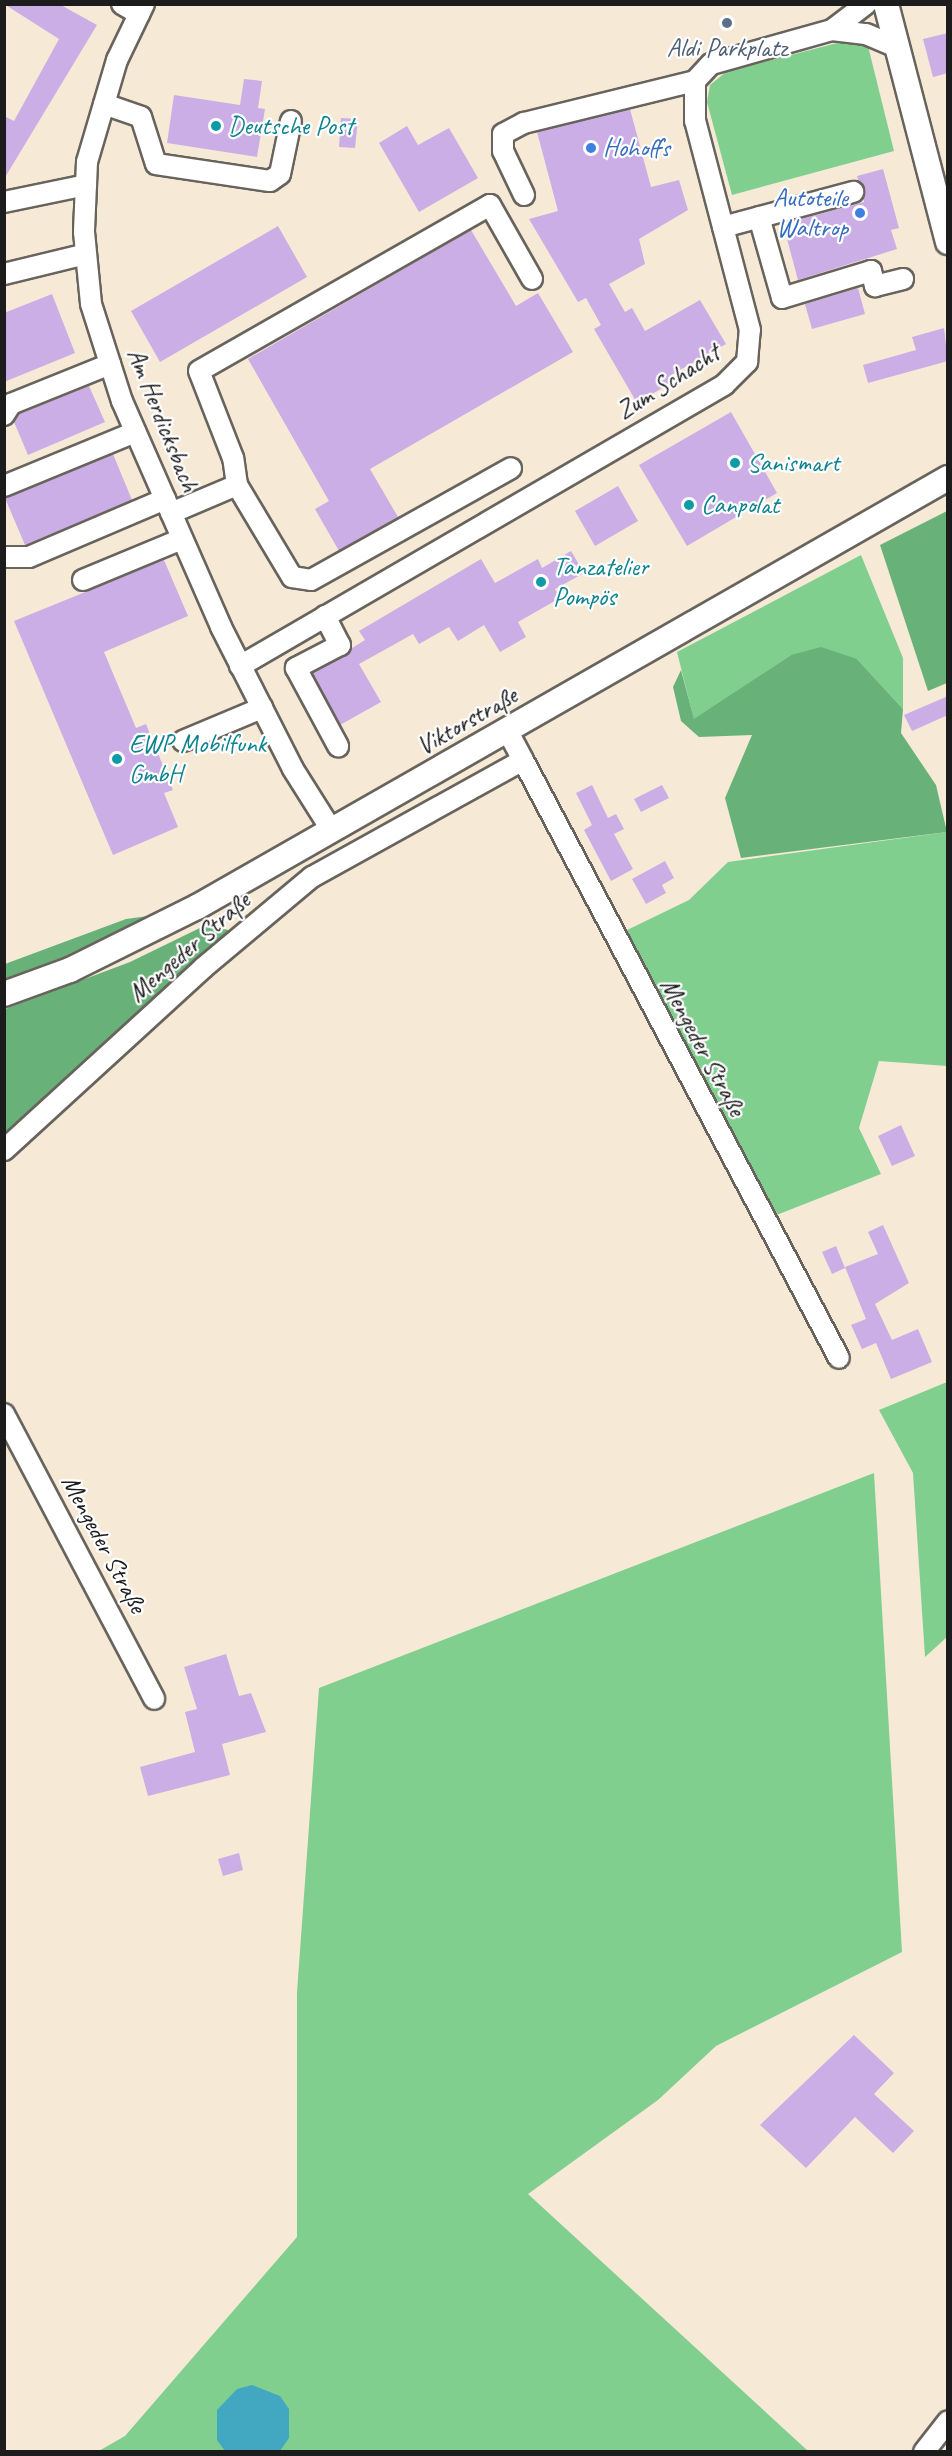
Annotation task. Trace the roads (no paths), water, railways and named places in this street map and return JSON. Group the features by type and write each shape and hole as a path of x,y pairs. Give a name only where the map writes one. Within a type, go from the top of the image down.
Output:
{"main road":[{"path":"886,4 948,242"},
{"name":"Viktorstraße","path":"4,994 70,970 144,933 332,831 948,478"}],"street":[{"path":"524,195 503,151 503,134 524,123 695,81 711,64 832,30 866,4"},
{"name":"Am Herdicksbach","path":"135,8 104,104 86,185 86,254 91,304 135,432 240,666 332,831"},
{"path":"832,30 866,34 897,47"},
{"name":"Zum Schacht","path":"240,666 724,385 747,362 750,330 695,121 695,81"},
{"path":"104,104 141,117 156,164 270,181 280,174 291,122"},
{"path":"4,202 86,185"},
{"path":"723,227 853,192"},
{"path":"512,468 311,580 292,577 237,485 233,458 199,372 490,205 532,279"},
{"path":"759,217 782,298 871,271 875,286 903,279"},
{"path":"4,274 86,254"},
{"path":"4,415 10,404 110,364"},
{"path":"4,486 135,432"},
{"path":"4,557 29,557 168,506 237,485"},
{"path":"83,580 182,538"},
{"path":"325,616 340,645 296,668 338,746"},
{"path":"183,741 262,708"},
{"name":"Mengeder Straße","path":"507,730 839,1358"},
{"name":"Mengeder Straße","path":"4,1150 203,968 312,877 523,760"},
{"name":"Mengeder Straße","path":"4,1414 154,1699"},
{"path":"924,2451 948,2421"}],"water":[{"path":"252,2385 280,2396 289,2409 289,2438 280,2451 225,2451 217,2440 217,2410 237,2389"}],"place":[{"name":"Aldi Parkplatz","path":"727,23"},
{"name":"Deutsche Post","path":"216,126"},
{"name":"Hohoffs","path":"591,148"},
{"name":"Autoteile Waltrop","path":"860,213"},
{"name":"Sanismart","path":"735,463"},
{"name":"Canpolat","path":"689,505"},
{"name":"Tanzatelier Pompös","path":"541,582"},
{"name":"EWP Mobilfunk GmbH","path":"117,759"}]}
